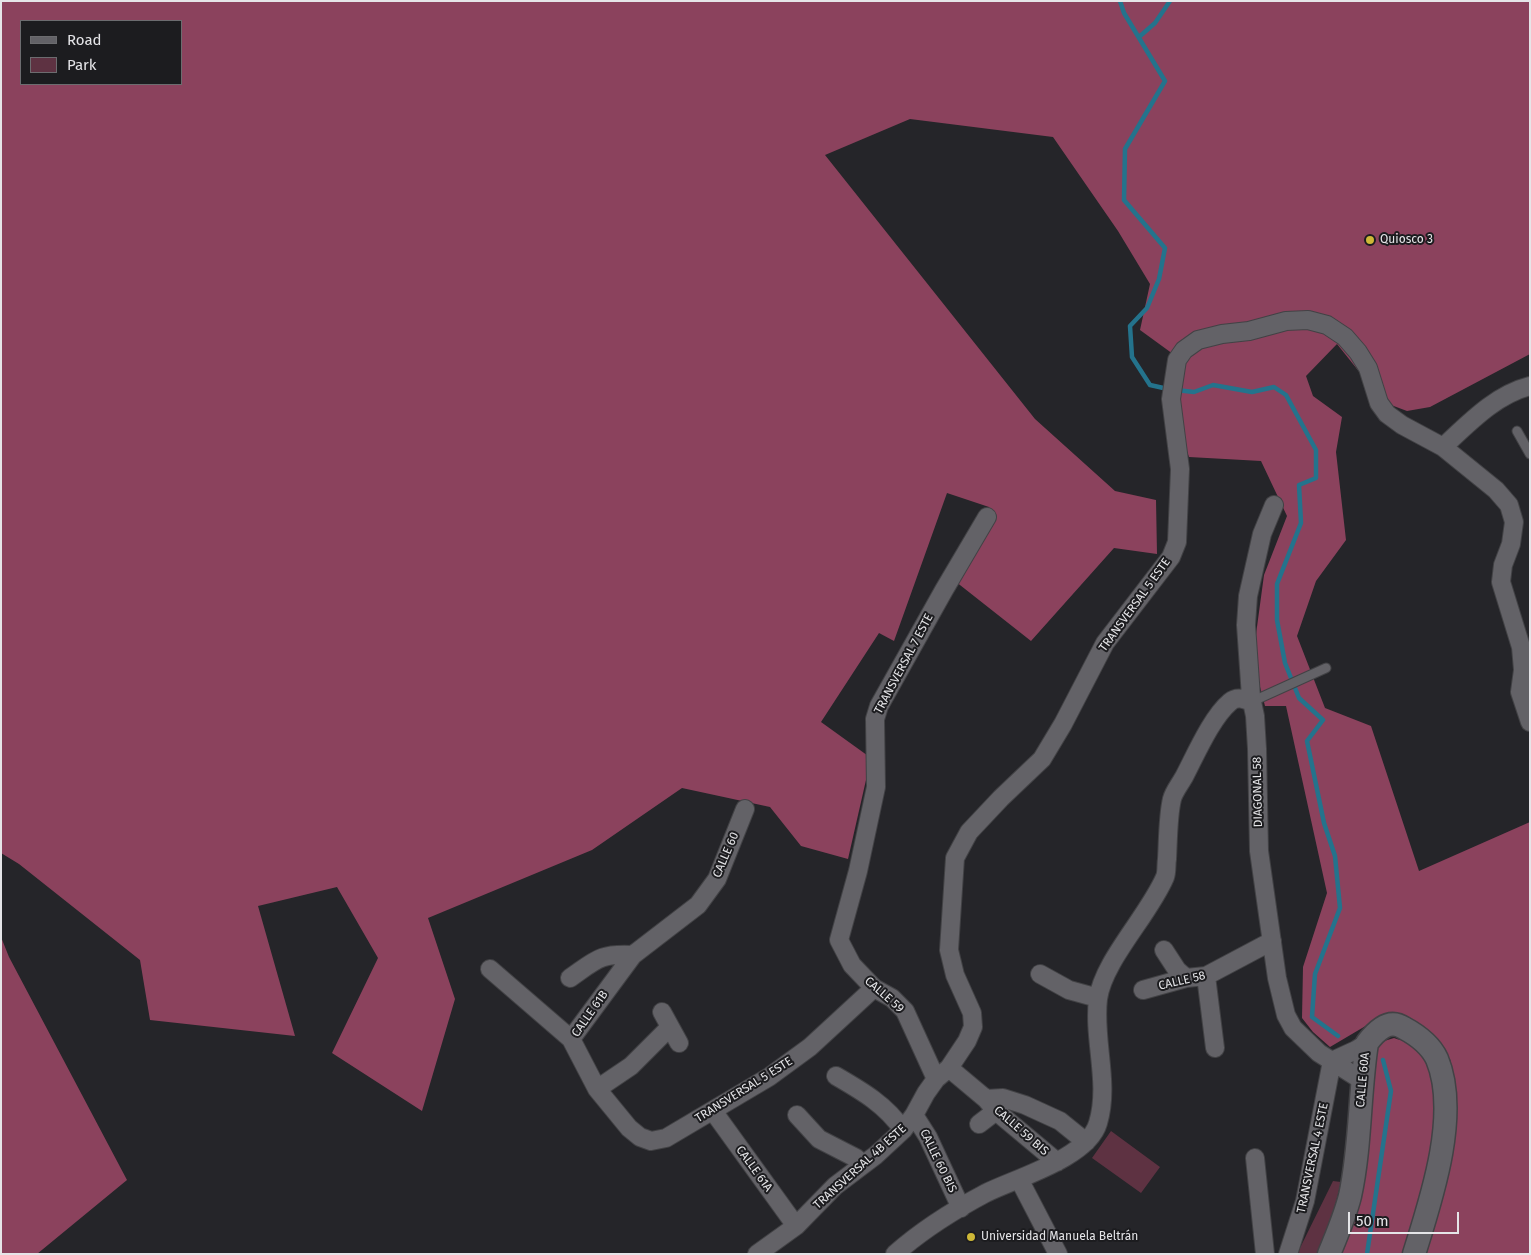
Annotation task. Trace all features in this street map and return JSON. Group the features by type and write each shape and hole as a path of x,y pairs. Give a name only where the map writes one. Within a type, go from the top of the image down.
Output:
{"street":[{"name":"TRANSVERSAL 5 ESTE","path":"943,1073 967,1041 972,1027 972,1013 955,975 948,950 955,858 968,832 1042,759 1063,724 1104,643 1171,557 1177,542 1180,469 1171,399 1177,360 1184,350 1198,340 1222,334 1249,331 1286,321 1308,320 1327,325 1345,337 1358,352 1368,368 1379,403 1387,414 1402,425 1443,447"},
{"path":"1530,386 1518,389 1502,397 1443,447 1496,490 1509,505 1514,522 1511,544 1503,565 1501,582 1521,647 1523,670 1520,692 1530,722"},
{"name":"DIAGONAL 58","path":"1274,505 1262,534 1248,596 1246,625 1251,702 1258,749 1259,851 1277,978 1286,1015 1293,1028 1319,1053 1363,1081"},
{"name":"TRANSVERSAL 7 ESTE","path":"839,940 858,871 876,786 875,719 877,712 939,598 987,517"},
{"path":"895,1254 917,1234 986,1193 1057,1162 1078,1150 1098,1126 1102,1105 1097,1028 1098,998 1105,977 1116,956 1149,908 1166,875 1172,797 1217,717 1230,702 1236,699 1243,698 1251,702"},
{"name":"CALLE 60","path":"633,955 698,905 716,879 746,808"},
{"name":"CALLE 59","path":"839,940 852,965 874,988 892,998 905,1011 943,1073 991,1105"},
{"name":"CALLE 58","path":"1143,990 1186,978 1206,976 1272,941"},
{"path":"1164,950 1177,970 1186,978"},
{"path":"570,978 600,957 614,954 633,955"},
{"name":"CALLE 61B","path":"633,955 570,1039 596,1089 629,1128 640,1137 651,1141"},
{"path":"490,969 570,1039"},
{"path":"1040,974 1070,990 1098,998"},
{"path":"1206,976 1214,1048"},
{"name":"TRANSVERSAL 5 ESTE","path":"651,1141 666,1138 769,1078 810,1047 874,988"},
{"path":"596,1089 631,1066 666,1020 679,1043"},
{"name":"CALLE 60A","path":"1329,1254 1344,1219 1350,1196 1355,1166 1367,1043 1372,1036 1389,1024 1402,1026 1425,1043 1437,1058 1444,1085 1445,1117 1440,1160 1414,1254"},
{"path":"1332,1061 1367,1043"},
{"name":"TRANSVERSAL 4 ESTE","path":"1288,1254 1305,1201 1332,1061"},
{"name":"TRANSVERSAL 4B ESTE","path":"757,1254 796,1226 836,1186 876,1155 903,1130 926,1093 943,1073"},
{"name":"CALLE 60 BIS","path":"836,1076 872,1097 896,1120 903,1130"},
{"path":"979,1124 991,1105 1003,1098 1025,1105 1060,1121 1086,1142"},
{"name":"CALLE 59 BIS","path":"991,1105 1057,1162"},
{"name":"CALLE 61A","path":"713,1111 796,1226"},
{"path":"798,1115 819,1139 864,1164"},
{"name":"CALLE 60 BIS","path":"914,1115 928,1137 960,1208"},
{"path":"1255,1158 1265,1254"},
{"path":"1019,1179 1058,1254"}],"lane":[{"path":"1518,431 1530,454"},
{"path":"1251,702 1326,668"}],"green space":[{"path":"1111,1131 1160,1167 1141,1193 1092,1158"},
{"path":"1333,1181 1341,1182 1327,1238 1318,1254 1297,1254"}],"shaded area":[{"path":"1,1 1530,1 1530,354 1430,407 1407,411 1391,405 1365,379 1337,344 1306,376 1313,396 1342,417 1336,452 1346,540 1316,581 1297,636 1325,708 1371,726 1419,871 1530,822 1530,1254 1425,1254 1439,1208 1456,1127 1455,1081 1450,1059 1431,1036 1374,1021 1330,1047 1313,1032 1302,1018 1303,967 1327,893 1286,706 1265,706 1259,683 1254,649 1264,575 1287,516 1261,461 1189,457 1167,397 1173,354 1140,330 1150,284 1118,231 1053,137 910,119 825,155 1035,419 1115,491 1156,500 1157,554 1114,548 1031,641 946,574 989,507 947,493 894,641 879,633 821,722 871,758 848,859 801,846 770,807 682,788 592,850 428,918 455,999 422,1111 332,1053 378,958 337,887 258,906 295,1036 150,1020 140,960 19,864 1,853"},
{"path":"1,937 9,957 127,1180 37,1254 1,1254"},
{"path":"1394,1038 1409,1043 1422,1052 1427,1061 1431,1077 1434,1113 1433,1134 1422,1194 1403,1254 1340,1254 1374,1056 1381,1042"}],"waterway":[{"path":"1120,1 1124,13 1165,81 1125,149 1124,200 1165,248 1159,279 1147,308 1130,326 1132,357 1150,385 1168,389"},
{"path":"1139,37 1155,23 1170,1"},
{"path":"1176,390 1194,392 1213,385 1252,392 1274,387 1286,395 1316,450 1316,478 1299,485 1301,523 1277,584 1277,620 1285,663 1299,698 1323,720 1307,741 1324,823 1335,856 1340,908 1315,974 1312,1017 1338,1036"},
{"path":"1367,1254 1391,1091 1383,1060"}],"place":[{"name":"Quiosco 3","path":"1370,240"},
{"name":"Universidad Manuela Beltrán","path":"971,1237"}]}
